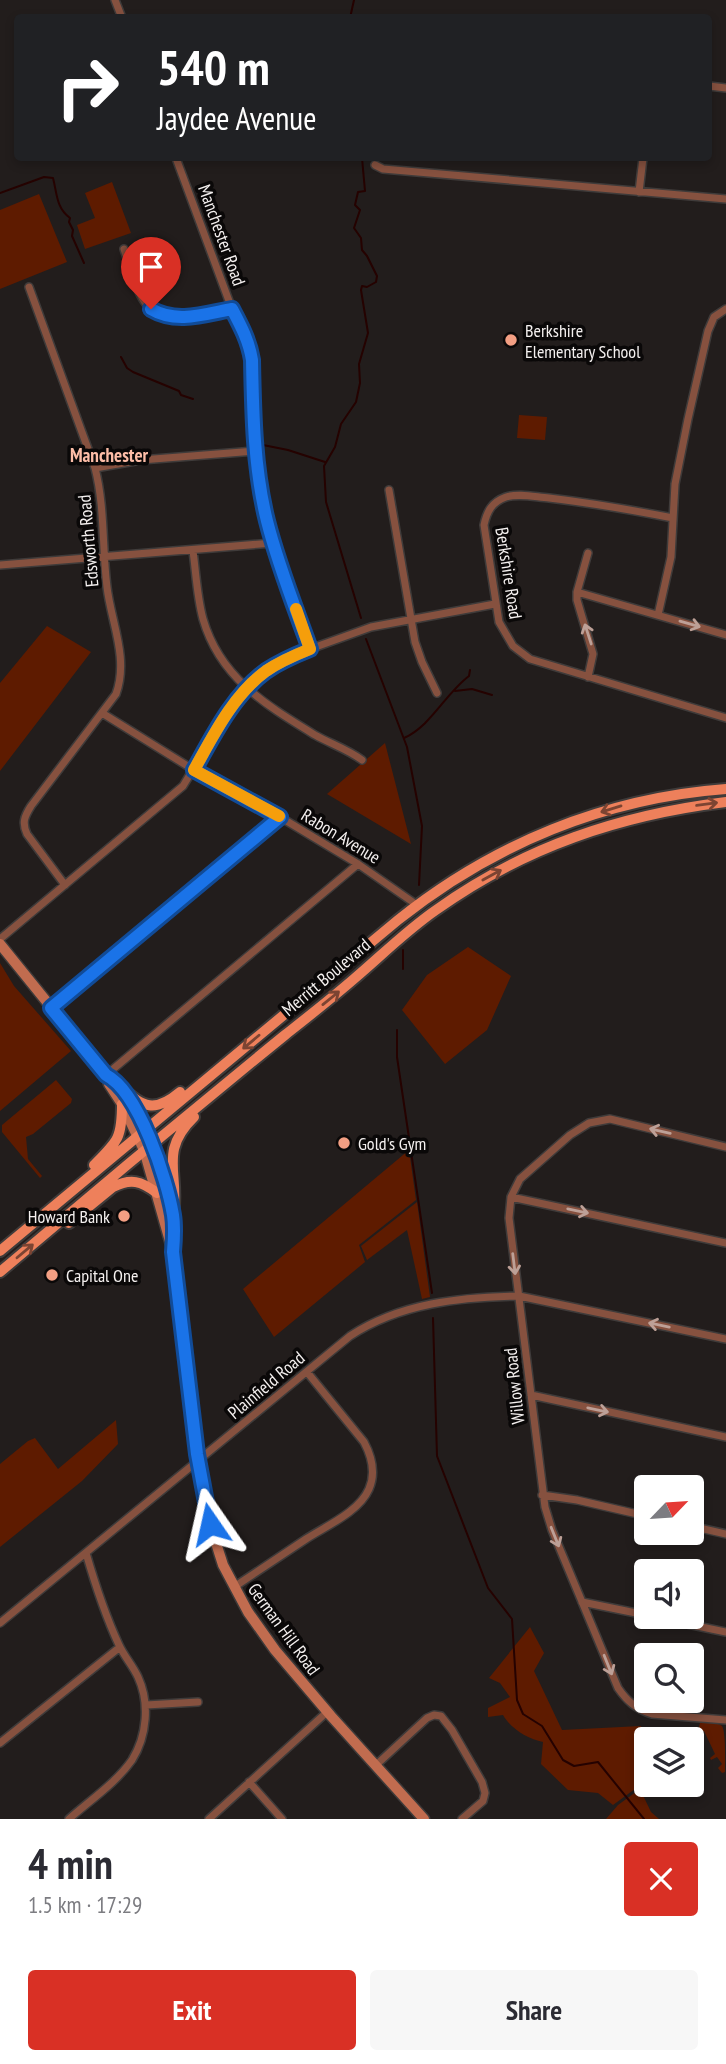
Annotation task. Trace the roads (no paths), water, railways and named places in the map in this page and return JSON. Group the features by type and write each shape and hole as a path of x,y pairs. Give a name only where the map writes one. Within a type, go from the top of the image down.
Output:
{"main road":[{"name":"Merritt Boulevard","path":"0,1251 417,905 460,876 525,841 594,814 671,795 726,789"},
{"name":"Merritt Boulevard","path":"0,1272 354,979 395,941 451,900 498,872 580,834 675,809 726,802"},
{"path":"426,918 426,907 460,876"},
{"path":"395,941 397,934 418,916 417,905"},
{"path":"121,1087 136,1101 153,1106 161,1105 214,1064 221,1067"},
{"path":"69,1193 119,1136 122,1127 122,1104"},
{"path":"173,1215 175,1202 172,1153 178,1135 198,1113 201,1105"},
{"path":"50,1230 54,1234 120,1184 141,1182 157,1193"}],"street":[{"name":"Manchester Road","path":"177,161 232,309 250,348 255,451 264,507 273,543 310,649"},
{"path":"639,192 643,161"},
{"path":"375,165 383,169 726,199"},
{"path":"124,249 144,301 156,312 183,317 232,309"},
{"name":"Edsworth Road","path":"29,287 95,468 101,493 107,589 121,670 116,694 31,806 24,820 23,827 27,834 65,885"},
{"path":"658,615 671,557 678,463 708,331 715,317 726,309"},
{"path":"95,468 141,460 255,451"},
{"path":"389,490 410,619 422,662 437,693"},
{"name":"Berkshire Road","path":"673,518 522,495 503,498 489,508 484,525 495,604 503,631 522,654 547,665 726,718"},
{"path":"0,565 273,543"},
{"path":"193,551 200,605 210,639 223,662 246,688 296,723 362,760"},
{"path":"588,553 577,592 578,606 593,654 588,677"},
{"path":"577,592 726,635"},
{"path":"0,942 174,794 194,770 246,688 273,667 310,649 371,627 495,604"},
{"name":"Rabon Avenue","path":"102,713 194,770 358,864 417,905"},
{"path":"51,1008 280,817"},
{"path":"106,1075 358,864"},
{"name":"German Hill Road","path":"0,942 106,1075 121,1087 142,1132 173,1215 173,1252"},
{"name":"German Hill Road","path":"106,1075 109,1084 142,1132"},
{"path":"726,1147 610,1119 598,1120 570,1135 520,1179 511,1196 726,1243"},
{"name":"German Hill Road","path":"148,1147 173,1252 198,1462 223,1565 264,1635 327,1712 424,1819"},
{"name":"Willow Road","path":"511,1196 509,1218 542,1495 552,1530 618,1688 629,1703 652,1714 726,1720"},
{"name":"Plainfield Road","path":"0,1623 351,1336 385,1317 437,1303 492,1296 519,1296 726,1339"},
{"path":"234,1587 347,1513 366,1495 371,1483 373,1467 364,1442 307,1372"},
{"path":"531,1395 726,1437"},
{"path":"542,1495 634,1513"},
{"path":"704,1529 726,1534"},
{"path":"69,1819 120,1774 131,1760 141,1738 146,1705 138,1677 120,1647 86,1553"},
{"path":"582,1602 634,1613"},
{"path":"704,1627 726,1632"},
{"path":"0,1743 120,1647"},
{"path":"146,1705 198,1702"},
{"path":"209,1819 327,1712"},
{"path":"375,1766 428,1717 441,1716 482,1782 485,1794 483,1801 462,1819"},
{"path":"249,1782 282,1819"}],"waterway":[{"path":"351,14 354,0"},
{"path":"361,618 326,502 324,466 335,447 341,424 356,402 360,383 359,364 368,333 361,290 362,286 367,287 376,282 377,276 362,250 361,238 354,228 360,210 355,205 358,192 365,191 362,161"},
{"path":"0,193 44,177 53,178 56,195 65,214 70,218 72,236 84,263"},
{"path":"121,357 127,368 133,372 193,399"},
{"path":"263,445 325,462"},
{"path":"366,639 407,747 422,826 419,885"},
{"path":"404,738 414,733 430,718 469,676 470,670"},
{"path":"455,691 472,689 492,695"},
{"path":"403,950 403,969"},
{"path":"397,1030 397,1057 432,1293"},
{"path":"433,1318 437,1456 488,1588 512,1619 517,1700 523,1714 542,1726 563,1760 574,1766 598,1762 644,1819"}],"place":[{"name":"Berkshire Elementary School","path":"511,340"},
{"name":"Gold's Gym","path":"344,1143"},
{"name":"Howard Bank","path":"124,1216"},
{"name":"Capital One","path":"52,1275"}],"district":[{"name":"Manchester","path":"109,455"}]}
